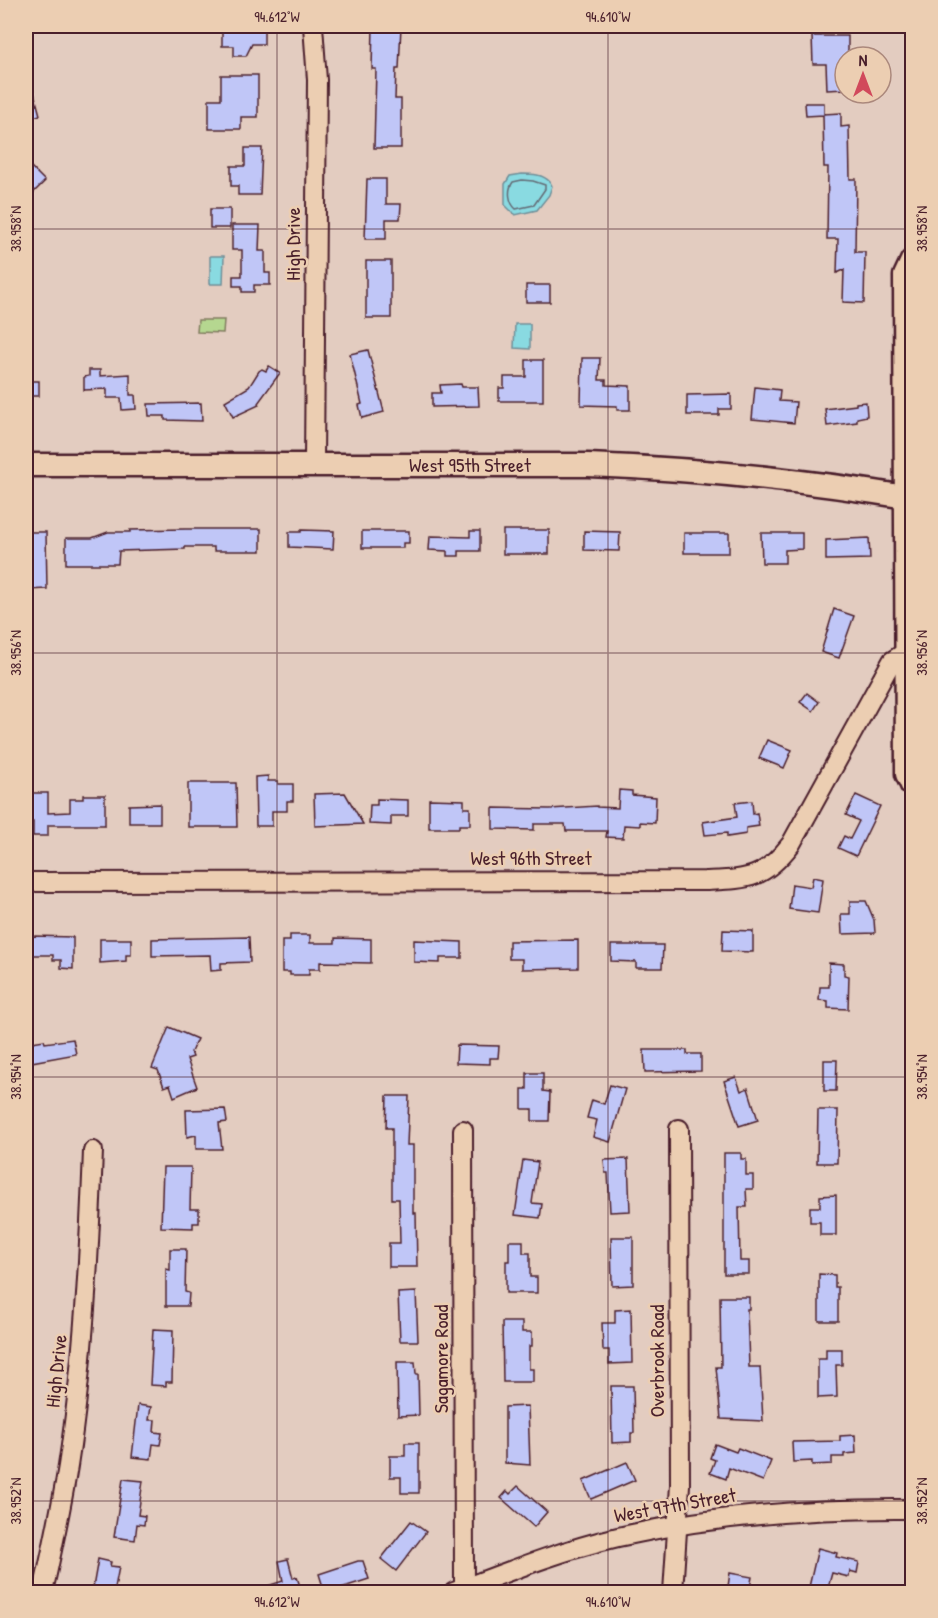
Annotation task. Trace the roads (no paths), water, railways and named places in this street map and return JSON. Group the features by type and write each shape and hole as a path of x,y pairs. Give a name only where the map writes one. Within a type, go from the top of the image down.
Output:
{"main road":[{"path":"912,261 904,276 910,651 907,774 912,785"},
{"name":"West 95th Street","path":"26,465 502,464 650,467 752,476 909,498"}],"street":[{"name":"High Drive","path":"313,26 317,80 314,464"},
{"name":"West 96th Street","path":"26,882 705,881 754,877 767,870 791,844 892,661 910,651"},
{"name":"Overbrook Road","path":"673,1593 680,1485 679,1129"},
{"name":"Sagamore Road","path":"459,1591 464,1130"},
{"name":"High Drive","path":"43,1593 68,1466 79,1377 89,1260 93,1151"},
{"name":"West 97th Street","path":"459,1591 565,1552 617,1537 744,1516 818,1510 912,1509"}],"water":[{"path":"522,174 541,176 547,179 552,186 549,195 537,210 515,215 505,205 505,184 510,176"},
{"path":"210,256 224,256 223,284 210,284"},
{"path":"515,324 530,324 530,349 514,348"}]}
